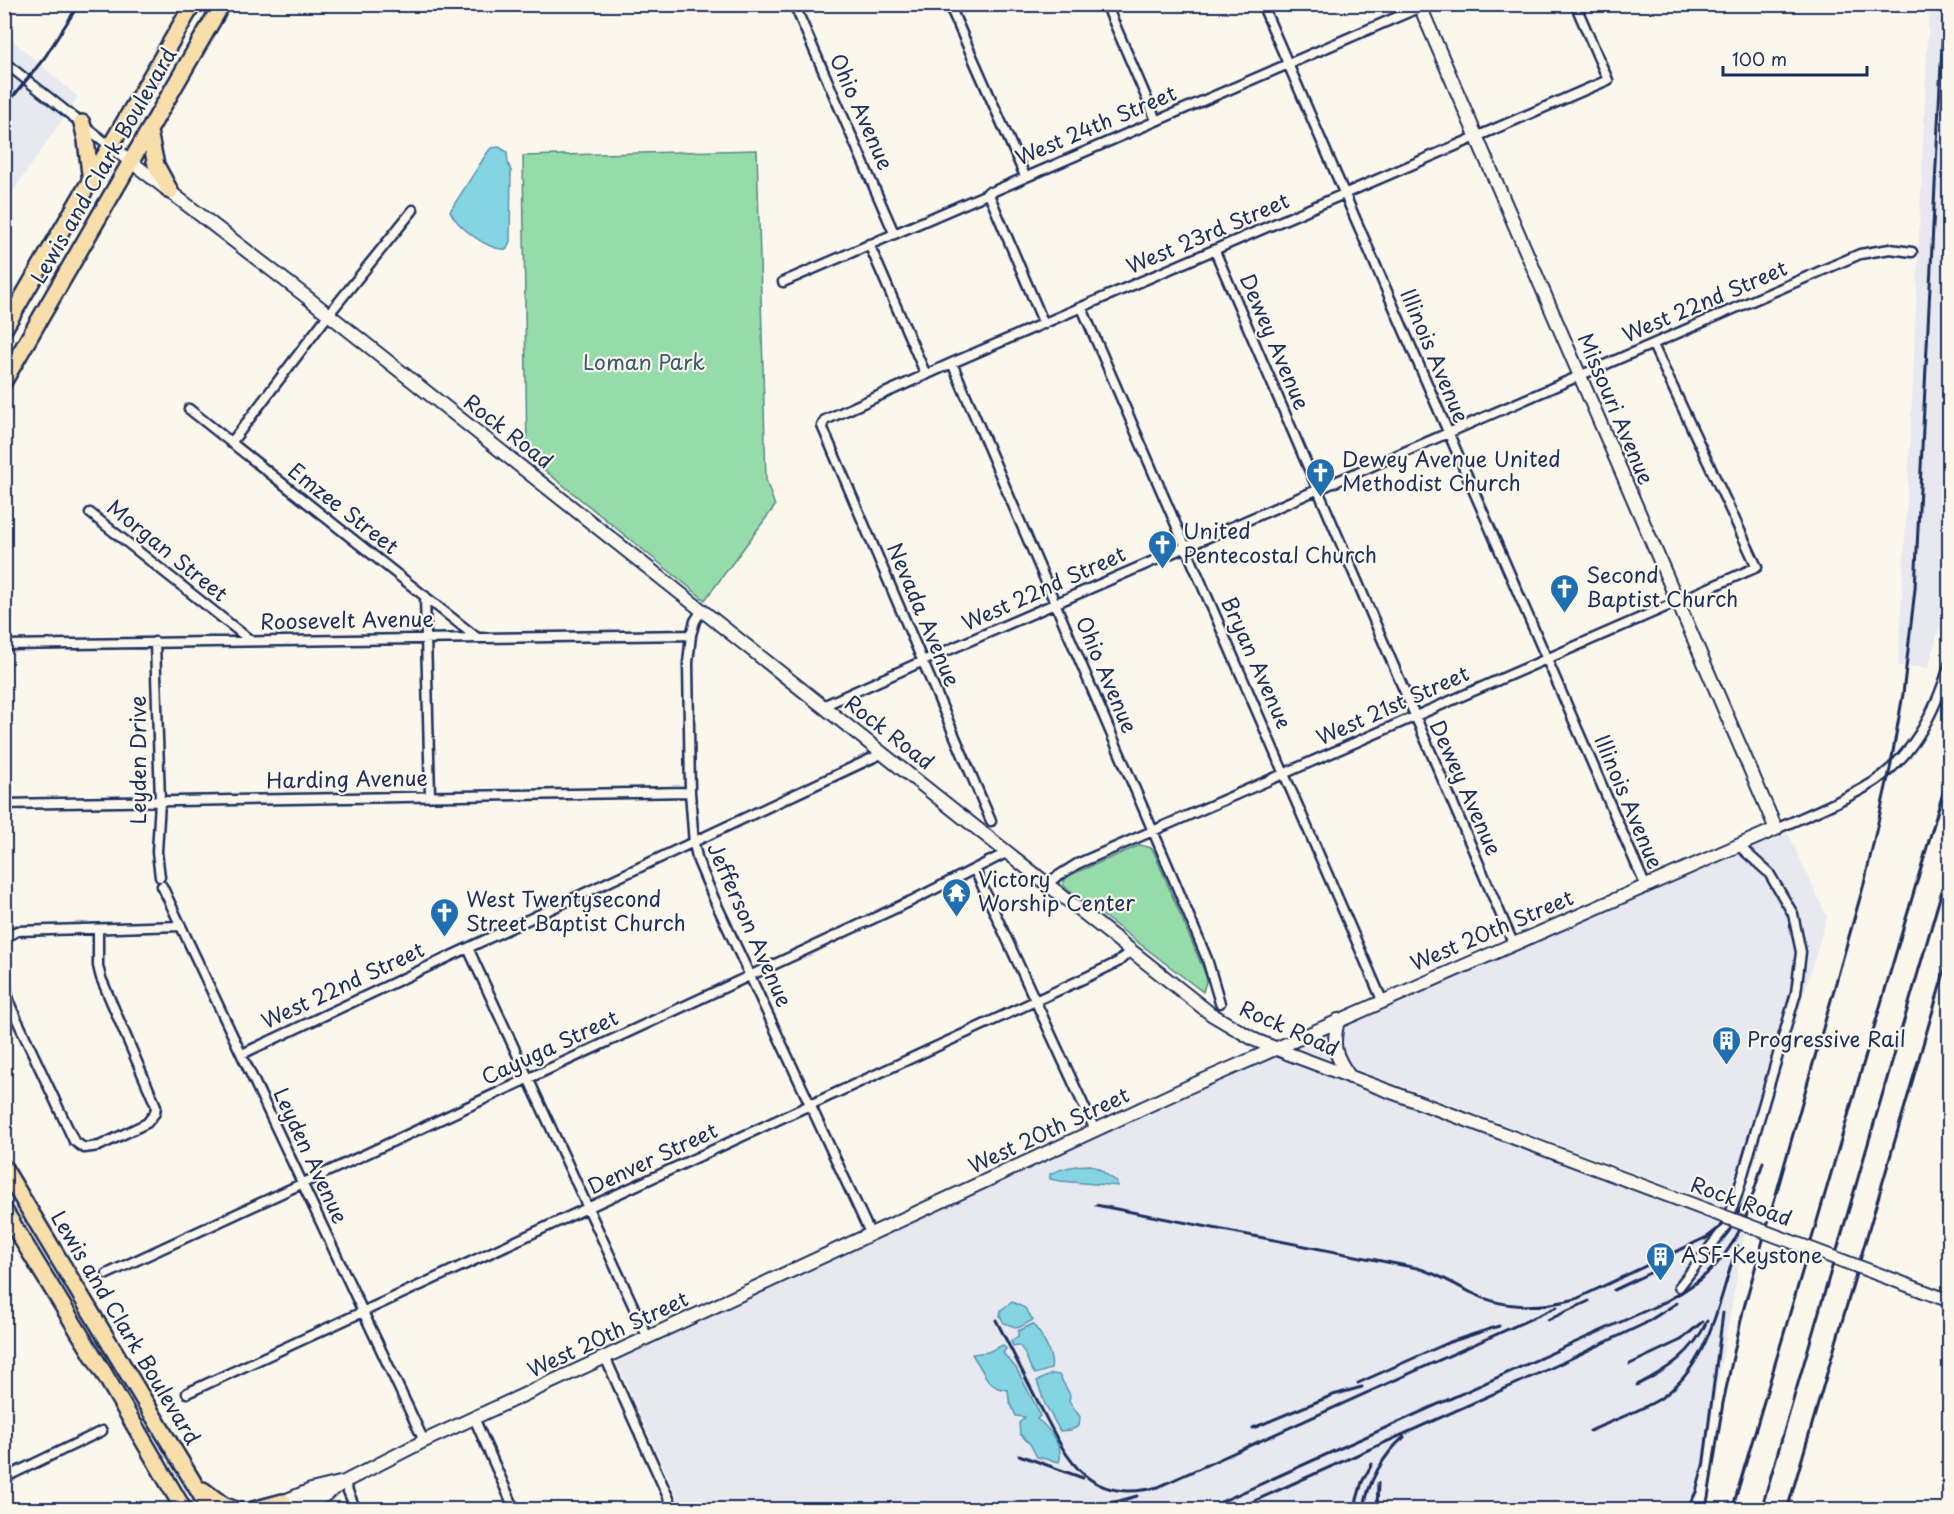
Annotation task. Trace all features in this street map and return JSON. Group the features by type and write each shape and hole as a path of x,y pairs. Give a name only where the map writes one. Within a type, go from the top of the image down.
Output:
{"highway":[{"name":"Lewis and Clark Boulevard","path":"4,329 112,147 193,4"},
{"name":"Lewis and Clark Boulevard","path":"4,381 222,4"},
{"path":"82,123 88,149 91,182"},
{"path":"149,132 156,165 170,191"},
{"name":"Lewis and Clark Boulevard","path":"4,1168 210,1509"},
{"name":"Lewis and Clark Boulevard","path":"4,1210 180,1506"},
{"path":"194,1483 209,1496 236,1509"},
{"path":"253,1509 289,1506"}],"street":[{"name":"Ohio Avenue","path":"794,4 894,233"},
{"path":"950,4 1025,176"},
{"path":"1106,4 1156,120"},
{"name":"Illinois Avenue","path":"1262,4 1646,886"},
{"name":"West 23rd Street","path":"823,423 825,420 952,363 1608,80 1575,4"},
{"name":"West 24th Street","path":"783,282 1421,5"},
{"name":"Missouri Avenue","path":"1421,5 1776,829"},
{"name":"Rock Road","path":"4,62 329,314 1211,1014 1275,1048 1950,1301"},
{"path":"988,192 1044,324"},
{"path":"231,443 329,314 413,210"},
{"path":"869,244 926,375"},
{"name":"West 22nd Street","path":"823,706 1860,255 1890,249 1912,252"},
{"name":"Dewey Avenue","path":"1215,251 1513,943"},
{"name":"Bryan Avenue","path":"1082,308 1382,1000"},
{"name":"West 21st Street","path":"1047,883 1077,864 1757,567 1653,345"},
{"name":"Ohio Avenue","path":"952,363 1207,959 1220,1003"},
{"name":"Emzee Street","path":"189,409 476,637"},
{"name":"Nevada Avenue","path":"823,423 822,426 991,821"},
{"name":"Morgan Street","path":"90,513 250,641"},
{"path":"425,596 430,796"},
{"name":"Jefferson Avenue","path":"702,610 695,621 691,635 687,708 690,792 694,843 698,861 871,1235"},
{"name":"Roosevelt Avenue","path":"4,645 691,635"},
{"name":"Leyden Drive","path":"155,642 160,801 157,852 161,882"},
{"path":"1776,829 1863,789 1890,769 1921,733 1933,710 1950,663"},
{"name":"West 22nd Street","path":"242,1054 883,753"},
{"name":"Harding Avenue","path":"4,804 690,792"},
{"name":"West 20th Street","path":"266,1509 289,1506 311,1490 344,1482 424,1441 1095,1130 1382,1000 1776,829"},
{"path":"1680,1287 1725,1228 1737,1195 1796,993 1801,952 1793,914 1769,873 1739,846"},
{"name":"Cayuga Street","path":"107,1275 975,870 1008,852"},
{"path":"975,870 1095,1130"},
{"name":"Leyden Avenue","path":"161,882 424,1441"},
{"path":"4,942 8,936 17,931 181,926"},
{"path":"4,960 7,993 11,1007 74,1141 84,1148 99,1146 147,1123 155,1113 156,1106 101,978 98,966 98,928"},
{"path":"468,948 648,1338"},
{"name":"Denver Street","path":"187,1393 1036,1001 1118,962 1131,950"},
{"path":"1338,1020 1334,1037 1335,1050 1339,1061 1350,1077"},
{"path":"605,1358 674,1509"},
{"path":"474,1418 515,1509"},
{"path":"4,1478 102,1431"},
{"path":"344,1482 356,1509"}],"shaded area":[{"path":"1929,5 1950,5 1950,590 1928,668 1898,666"},
{"path":"4,34 78,97 5,203"},
{"path":"1788,833 1827,917 1739,1212 1296,1047"},
{"path":"1276,1057 1745,1232 1695,1509 682,1509 616,1361 1012,1176"}],"green space":[{"name":"Loman Park","path":"757,150 766,480 775,506 705,600 527,456 523,156"},
{"path":"1140,845 1151,848 1154,852 1207,978 1203,992 1063,885 1068,876"}],"water":[{"path":"499,147 507,152 511,171 510,241 507,249 483,243 459,224 450,211 487,153 491,148"},
{"path":"1091,1165 1116,1181 1118,1186 1050,1179 1050,1174 1060,1170"},
{"path":"1012,1302 1025,1308 1033,1320 1018,1328 1004,1323 1000,1316 1001,1310"},
{"path":"1033,1324 1051,1358 1051,1369 1035,1374 1023,1351 1018,1345 1013,1346 1011,1341 1018,1336 1018,1331"},
{"path":"1003,1345 1006,1349 1003,1353 1016,1368 1038,1410 1040,1416 1037,1419 1058,1444 1059,1462 1037,1457 1030,1444 1020,1434 1019,1423 1025,1417 1016,1416 1009,1400 1008,1390 998,1388 989,1382 972,1354 988,1352"},
{"path":"1052,1374 1059,1375 1070,1395 1069,1401 1080,1417 1079,1426 1071,1430 1060,1431 1045,1404 1037,1381"}],"railway":[{"path":"4,108 45,57 79,4"},
{"path":"1706,1510 1723,1403 1743,1311 1865,880 1890,769 1903,694 1915,589 1944,4"},
{"path":"1732,1510 1950,769"},
{"path":"1761,1510 1950,863"},
{"path":"1787,1510 1950,952"},
{"path":"1744,1223 1763,1162"},
{"path":"1705,1239 1738,1213 1746,1201"},
{"path":"1096,1205 1417,1268 1439,1276 1485,1299 1523,1306 1576,1299 1711,1235"},
{"path":"1203,1510 1665,1302 1693,1285 1715,1266 1732,1243 1747,1214"},
{"path":"1590,1431 1658,1400 1676,1386 1690,1369 1710,1331 1737,1246"},
{"path":"1614,1290 1654,1271"},
{"path":"1548,1320 1589,1301"},
{"path":"1234,1510 1551,1368 1644,1324 1677,1303"},
{"path":"996,1320 1069,1458 1096,1483 1113,1489 1133,1491 1158,1487 1557,1307"},
{"path":"1703,1468 1723,1313"},
{"path":"1637,1385 1669,1367 1687,1351 1707,1321"},
{"path":"1630,1364 1681,1340 1702,1322"},
{"path":"1358,1383 1450,1342 1499,1326"},
{"path":"1253,1428 1333,1395 1362,1387"},
{"path":"1364,1510 1369,1490 1383,1460 1404,1437"},
{"path":"1019,1455 1083,1478"},
{"path":"1687,1510 1696,1492 1704,1462"},
{"path":"1354,1510 1362,1482 1372,1464"},
{"path":"1377,1510 1378,1483"},
{"path":"1069,1510 1137,1496"}],"place":[{"name":"Dewey Avenue United Methodist Church","path":"1321,498"},
{"name":"United Pentecostal Church","path":"1162,570"},
{"name":"Second Baptist Church","path":"1565,614"},
{"name":"Victory Worship Center","path":"957,918"},
{"name":"West Twentysecond Street Baptist Church","path":"445,938"},
{"name":"Progressive Rail","path":"1726,1066"},
{"name":"ASF-Keystone","path":"1660,1282"}]}
